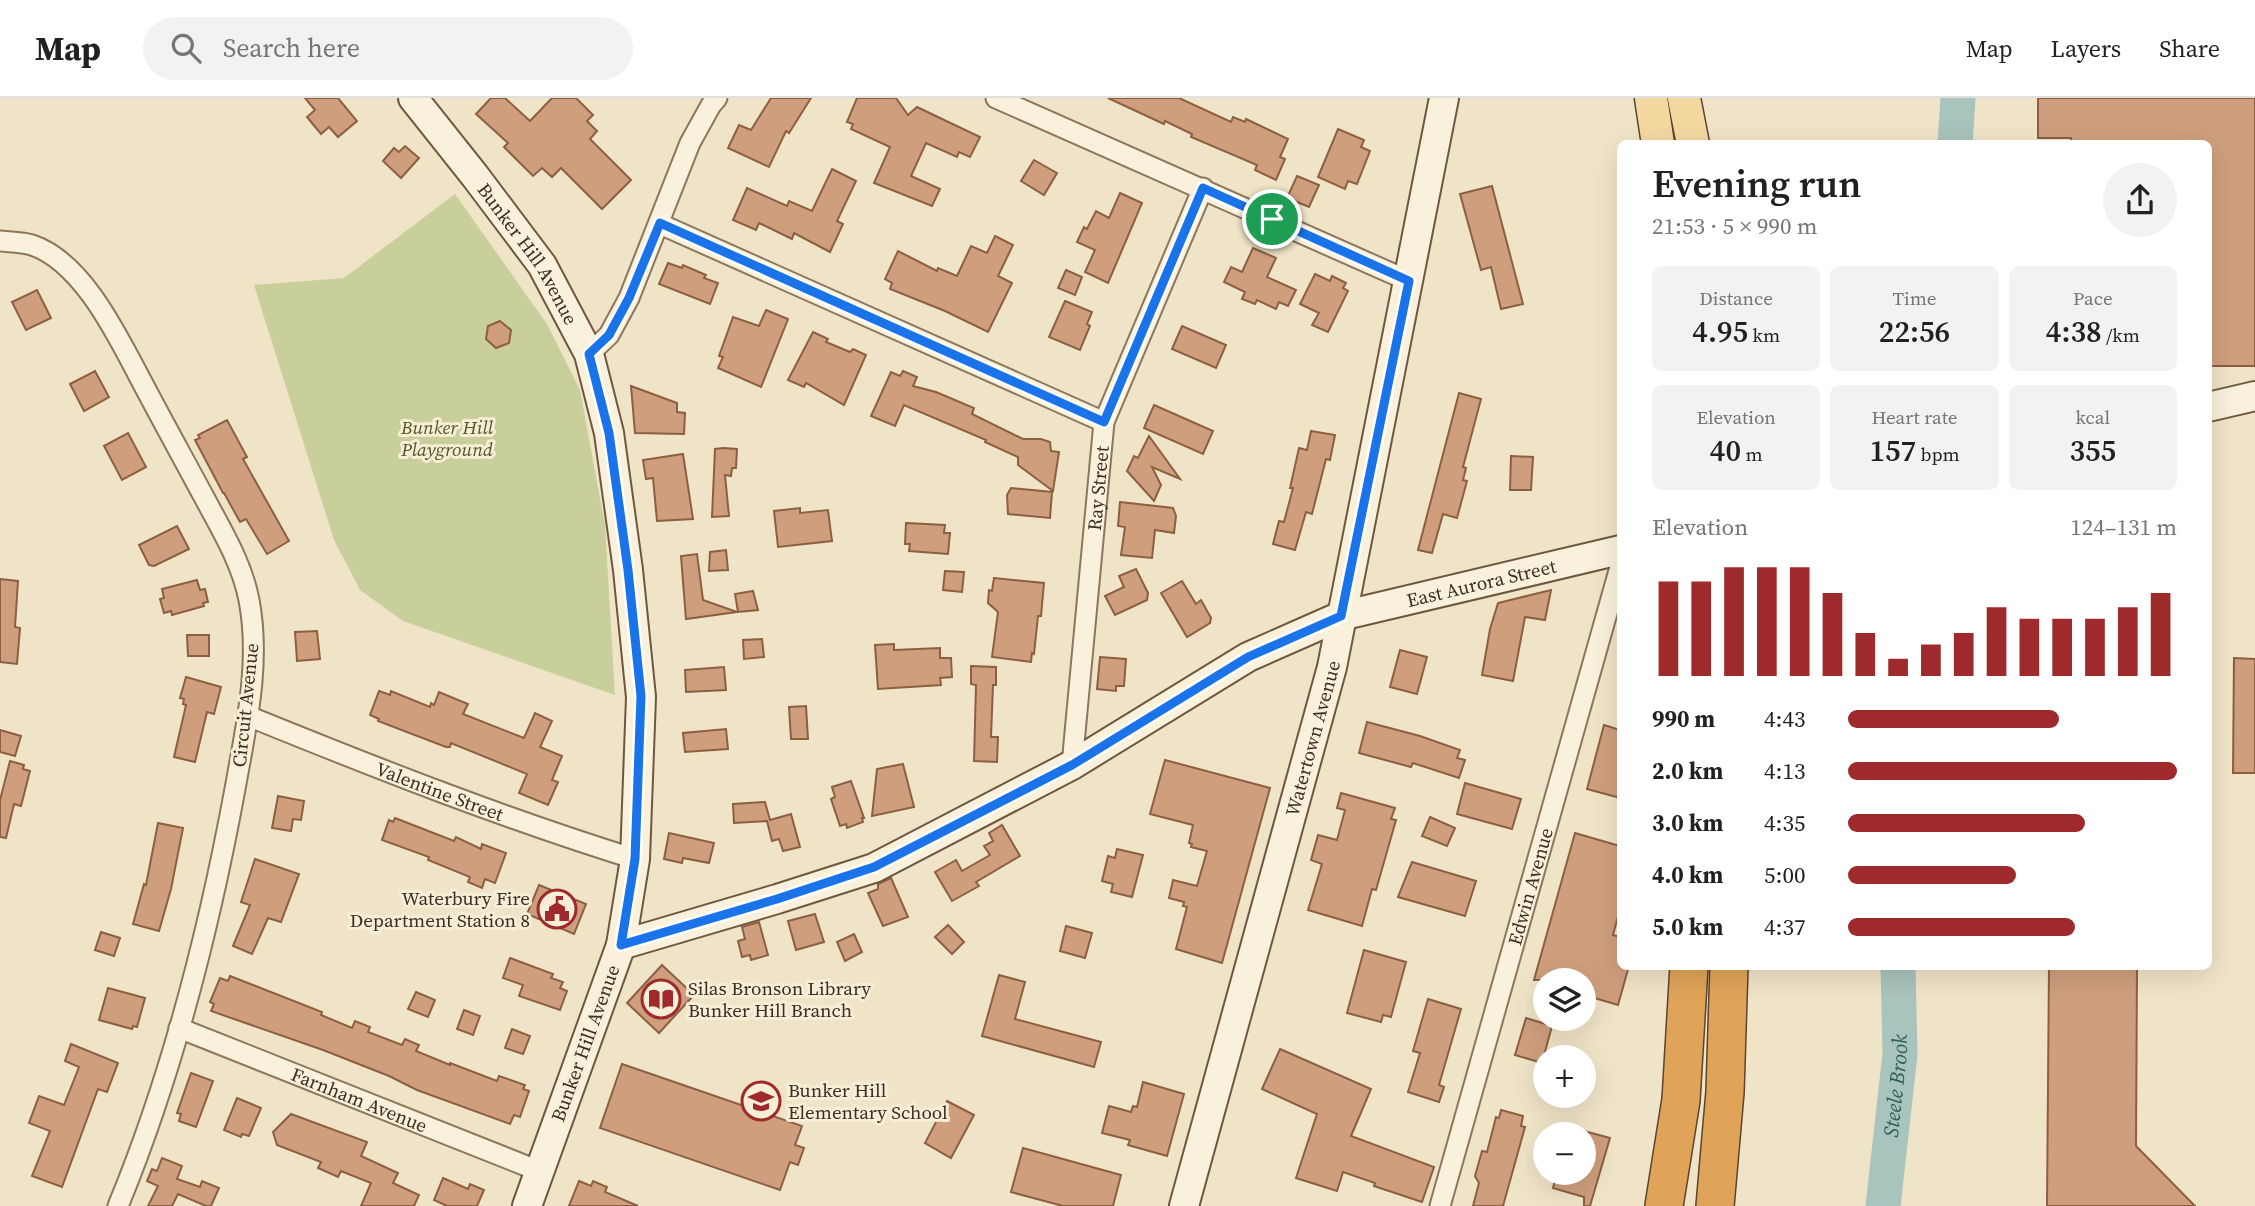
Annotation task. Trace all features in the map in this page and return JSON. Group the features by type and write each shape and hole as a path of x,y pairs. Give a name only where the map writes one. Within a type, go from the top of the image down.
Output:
{"highway":[{"path":"1664,1206 1681,1100 1689,970"},
{"path":"1715,1206 1725,1092 1729,970"}],"main road":[{"name":"Bunker Hill Avenue","path":"413,98 542,265 589,354 609,433 628,570 641,696 635,859 621,945 527,1206"},
{"name":"Watertown Avenue","path":"1184,1206 1332,667 1444,98"},
{"path":"1651,98 1657,140"},
{"path":"1684,98 1692,140"},
{"path":"2212,406 2255,396"},
{"name":"East Aurora Street","path":"621,945 874,867 1072,765 1248,657 1341,616 1617,551"}],"street":[{"path":"589,354 609,335 629,298 690,142 717,98"},
{"path":"996,98 1409,281"},
{"name":"Ray Street","path":"1072,765 1104,422 1203,188"},
{"path":"660,223 1104,422"},
{"name":"Circuit Avenue","path":"0,241 32,245 68,266 92,296 123,346 215,517 237,560 249,599 255,651 248,716 220,866 179,1028 134,1168 118,1206"},
{"name":"Edwin Avenue","path":"1440,1206 1617,578"},
{"name":"Valentine Street","path":"248,716 394,776 523,824 635,859"},
{"name":"Farnham Avenue","path":"179,1028 539,1171"}],"green space":[{"name":"Bunker Hill Playground","path":"455,194 547,324 580,390 605,525 615,695 403,621 360,590 334,540 254,285 344,278"}],"building":[{"path":"305,98 338,98 357,121 338,137 329,127 321,134 307,117 315,110"},
{"path":"491,98 505,98 530,121 552,98 576,98 593,115 587,121 597,131 590,139 631,180 602,209 561,168 552,177 542,168 533,176 504,147 508,143 476,114"},
{"path":"771,98 811,98 789,133 786,131 769,167 728,148 739,125 751,130"},
{"path":"857,98 896,98 908,115 917,107 980,137 970,157 959,152 957,157 926,143 911,176 940,189 932,206 874,183 890,147 851,129 853,124 847,122"},
{"path":"1108,98 1179,98 1231,122 1233,117 1245,122 1246,119 1288,139 1280,157 1285,159 1276,180 1255,170 1257,165 1191,137 1192,134 1165,121 1164,124"},
{"path":"2038,98 2255,98 2255,366 2212,366 2212,140 2038,138"},
{"path":"1338,129 1364,140 1361,147 1370,151 1357,184 1348,181 1345,189 1318,177"},
{"path":"405,146 419,158 401,178 383,161 394,148 399,152"},
{"path":"1034,160 1057,173 1044,195 1021,181"},
{"path":"832,169 856,181 837,221 843,224 830,252 794,233 792,239 759,223 756,230 733,220 747,188 787,206 789,201 812,211"},
{"path":"1297,176 1319,185 1309,207 1287,198"},
{"path":"1492,186 1523,304 1501,309 1491,267 1481,270 1460,194"},
{"path":"1120,193 1142,203 1108,283 1085,272 1095,250 1077,242 1096,211 1109,218"},
{"path":"995,236 1013,245 998,276 1012,283 988,332 890,289 892,283 885,279 898,251 937,271 938,268 957,276 971,246 987,253"},
{"path":"1253,248 1276,258 1267,277 1296,290 1288,306 1279,302 1276,309 1257,300 1255,304 1242,299 1245,292 1224,282 1231,267 1242,272"},
{"path":"668,263 682,268 683,265 718,283 710,304 659,284"},
{"path":"1066,270 1082,277 1075,295 1058,288"},
{"path":"1315,274 1330,281 1332,276 1346,283 1343,288 1348,291 1328,332 1312,325 1319,313 1300,304"},
{"path":"37,290 51,318 26,330 12,302"},
{"path":"1065,301 1092,312 1087,324 1090,326 1080,350 1049,337"},
{"path":"766,310 788,319 761,387 718,368 723,357 719,356 733,317 759,326"},
{"path":"500,321 511,330 509,343 496,348 486,339 488,326"},
{"path":"1182,326 1226,345 1216,368 1172,349"},
{"path":"813,332 828,339 826,342 866,355 844,405 806,383 804,387 788,380"},
{"path":"95,371 109,397 84,411 70,384"},
{"path":"903,371 917,377 913,386 936,392 974,408 972,414 1023,439 1050,442 1051,451 1059,452 1053,491 1018,465 1018,457 985,442 986,440 904,405 895,426 871,416 891,372 900,376"},
{"path":"631,386 677,403 677,412 685,413 684,434 635,433"},
{"path":"1459,393 1481,399 1463,467 1466,468 1463,480 1467,481 1457,518 1443,514 1432,553 1418,550"},
{"path":"1154,405 1213,431 1203,454 1144,428"},
{"path":"227,420 247,457 243,459 289,541 267,554 246,519 240,522 195,440 200,438 198,435"},
{"path":"1311,431 1335,435 1330,460 1326,459 1312,514 1306,512 1295,550 1273,544 1279,521 1284,522 1299,448 1307,450"},
{"path":"128,433 146,467 122,480 104,446"},
{"path":"1149,436 1180,479 1152,467 1161,485 1154,501 1127,471 1134,456 1138,458"},
{"path":"715,449 737,449 736,468 732,468 731,476 725,475 729,516 712,517"},
{"path":"683,454 693,519 657,521 653,478 646,479 643,460"},
{"path":"1511,456 1533,457 1531,490 1510,490"},
{"path":"1011,488 1052,492 1050,518 1008,514 1007,495"},
{"path":"1120,502 1173,508 1176,516 1174,533 1155,530 1152,558 1121,555 1125,527 1118,526"},
{"path":"800,508 800,513 828,510 832,541 778,547 774,511"},
{"path":"906,523 945,525 944,533 950,533 948,554 909,551 910,544 905,544"},
{"path":"177,526 189,549 154,566 149,565 139,545"},
{"path":"726,550 728,570 709,571 710,552"},
{"path":"697,554 703,600 737,612 686,619 681,556"},
{"path":"1136,569 1148,593 1147,600 1115,615 1105,596 1124,587 1119,576"},
{"path":"945,571 964,572 962,592 943,590"},
{"path":"994,578 1044,583 1041,616 1038,616 1031,662 992,657 998,612 988,603"},
{"path":"0,579 18,581 15,627 20,628 17,664 0,662"},
{"path":"197,580 200,590 205,589 208,602 203,603 204,606 172,615 171,611 164,613 160,599 164,598 162,589"},
{"path":"1182,581 1196,604 1201,600 1211,618 1210,623 1187,637 1161,593"},
{"path":"1551,590 1545,620 1525,617 1513,681 1482,675 1490,629 1498,603"},
{"path":"753,591 758,610 738,612 735,594"},
{"path":"317,631 320,659 297,661 295,632"},
{"path":"187,635 209,635 209,656 188,656"},
{"path":"762,639 764,657 744,659 743,640"},
{"path":"894,644 894,650 940,648 940,658 951,658 952,677 940,678 941,685 878,689 875,645"},
{"path":"1400,650 1427,657 1417,694 1390,687"},
{"path":"1100,657 1126,659 1124,686 1116,686 1116,691 1097,689"},
{"path":"2234,658 2255,659 2255,773 2233,773"},
{"path":"971,666 996,667 991,737 998,737 997,762 974,761 976,685 971,684"},
{"path":"724,667 726,690 686,692 685,670"},
{"path":"186,677 221,687 214,714 207,712 195,762 174,757 186,705 183,704 184,699 180,698"},
{"path":"379,691 390,695 391,691 430,707 431,703 434,705 439,692 468,704 463,714 524,738 535,713 552,721 540,747 562,756 552,780 558,782 548,805 519,793 527,774 451,743 450,747 446,747 378,721 379,719 370,715"},
{"path":"806,706 808,739 791,739 789,707"},
{"path":"1367,722 1460,750 1457,758 1465,760 1459,778 1413,763 1411,767 1359,753"},
{"path":"1604,725 1617,729 1617,797 1587,789"},
{"path":"726,729 728,749 685,752 683,733"},
{"path":"0,730 21,736 15,756 0,752"},
{"path":"1165,760 1270,788 1222,963 1176,949 1187,907 1183,906 1184,902 1169,898 1173,880 1197,886 1207,851 1191,847 1192,844 1189,843 1193,825 1150,814"},
{"path":"10,761 24,765 23,769 30,771 21,806 14,804 6,838 0,837 0,800"},
{"path":"903,764 914,807 872,816 877,769"},
{"path":"851,781 864,818 863,822 847,828 846,824 840,826 831,799 835,797 832,787"},
{"path":"1465,783 1521,799 1512,829 1457,814"},
{"path":"1341,793 1395,808 1391,819 1396,820 1376,890 1372,889 1362,926 1308,910 1322,864 1311,860 1318,835 1337,840 1345,810 1337,808"},
{"path":"278,796 304,801 301,820 293,819 291,831 272,828"},
{"path":"765,802 770,820 791,814 800,847 783,851 779,839 772,841 767,821 734,823 733,804"},
{"path":"1430,817 1455,828 1447,846 1422,836"},
{"path":"395,818 454,841 456,837 481,849 482,844 506,853 495,883 485,879 482,888 468,882 470,877 428,860 429,857 382,840 389,820 393,822"},
{"path":"158,823 183,828 171,889 159,931 133,924 144,884 146,885"},
{"path":"1002,825 1020,856 976,882 979,886 952,901 935,872 956,860 962,871 990,855 984,846 993,841 989,833"},
{"path":"669,833 714,843 709,863 683,858 682,863 664,859"},
{"path":"1575,833 1617,845 1617,920 1613,935 1617,936 1617,970 1628,970 1618,1005 1596,999 1596,968 1537,968"},
{"path":"1117,849 1143,855 1132,897 1111,892 1113,884 1102,881 1108,856 1115,858"},
{"path":"255,859 299,874 281,922 268,918 252,954 233,946 250,905 241,902"},
{"path":"1412,862 1476,881 1465,916 1398,897"},
{"path":"891,878 908,917 883,926 868,893 878,889 878,884"},
{"name":"Waterbury Fire Department Station 8","path":"539,885 586,904 574,934 527,914"},
{"path":"815,914 824,942 796,950 788,921"},
{"path":"759,922 768,955 751,960 750,955 742,957 738,941 745,939 742,927"},
{"path":"948,925 964,942 952,954 935,937"},
{"path":"1066,926 1092,933 1085,958 1060,951"},
{"path":"101,932 120,938 114,956 95,950"},
{"path":"854,934 862,952 845,961 837,942"},
{"path":"1364,950 1406,962 1391,1017 1383,1015 1381,1022 1347,1013"},
{"path":"510,958 553,974 551,978 563,982 560,988 567,991 560,1010 519,996 523,985 503,978"},
{"name":"Silas Bronson Library Bunker Hill Branch","path":"662,965 694,995 659,1033 627,1003"},
{"path":"2049,970 2137,970 2136,1146 2195,1206 2047,1206"},
{"path":"999,975 1025,982 1015,1019 1101,1042 1094,1067 982,1036"},
{"path":"230,976 322,1012 321,1015 352,1028 355,1021 370,1027 368,1032 402,1045 405,1039 419,1045 416,1051 450,1065 497,1081 499,1076 525,1085 523,1089 529,1091 520,1117 514,1115 510,1124 417,1090 323,1050 211,1011 214,1004 210,1002 220,978 228,981"},
{"path":"108,988 145,998 137,1027 133,1026 132,1029 99,1020"},
{"path":"416,992 435,1000 428,1017 408,1009"},
{"path":"1428,999 1461,1009 1439,1085 1444,1087 1439,1102 1408,1092 1420,1053 1413,1051"},
{"path":"464,1010 480,1016 473,1035 457,1029"},
{"path":"1526,1018 1533,1020 1533,1031 1551,1031 1547,1045 1533,1045 1533,1060 1515,1055"},
{"path":"512,1029 530,1036 523,1054 505,1048"},
{"path":"71,1044 118,1063 107,1092 98,1089 62,1187 32,1176 50,1131 29,1123 39,1096 64,1105 79,1067 65,1061"},
{"path":"1280,1049 1371,1089 1351,1136 1434,1167 1422,1202 1343,1172 1337,1191 1296,1178 1317,1114 1262,1089"},
{"path":"622,1064 802,1126 795,1145 804,1148 798,1165 790,1162 780,1190 600,1128"},
{"path":"191,1073 213,1081 196,1127 179,1121 181,1114 177,1113"},
{"path":"1143,1082 1184,1094 1167,1156 1128,1145 1130,1140 1102,1133 1109,1106 1131,1112 1133,1106 1137,1107"},
{"path":"237,1098 261,1108 249,1136 242,1134 241,1137 224,1130"},
{"path":"947,1101 974,1115 951,1158 925,1143"},
{"path":"1501,1110 1523,1116 1521,1126 1525,1127 1503,1206 1473,1206 1479,1183 1475,1176 1482,1151 1487,1152 1496,1117 1499,1118"},
{"path":"291,1114 367,1142 361,1156 398,1173 393,1183 419,1195 414,1206 361,1206 371,1183 341,1171 338,1177 318,1168 321,1162 277,1145 273,1132"},
{"path":"1596,1134 1610,1138 1590,1206 1584,1206 1584,1197 1553,1188 1554,1185 1596,1185"},
{"path":"1023,1148 1121,1175 1113,1206 1063,1206 1011,1192"},
{"path":"162,1158 182,1166 177,1179 200,1187 202,1181 219,1188 211,1206 178,1194 172,1206 148,1206 158,1186 147,1181 152,1169 157,1171"},
{"path":"443,1178 468,1189 470,1184 484,1190 477,1206 447,1206 434,1200"},
{"path":"579,1181 591,1186 593,1181 607,1187 605,1192 638,1206 569,1206"}],"waterway":[{"name":"Steele Brook","path":"1955,140 1958,98"},
{"name":"Steele Brook","path":"1883,1206 1900,1054 1898,970"}],"place":[{"name":"Waterbury Fire Department Station 8","path":"557,909"},
{"name":"Silas Bronson Library Bunker Hill Branch","path":"661,999"},
{"name":"Bunker Hill Elementary School","path":"761,1101"}],"route":[{"path":"1203,188 1272,219 1409,281 1341,616 1248,657 1072,765 874,867 621,945 635,859 641,696 628,570 609,433 589,354 609,335 629,298 660,223 1104,422 1203,188"}]}
